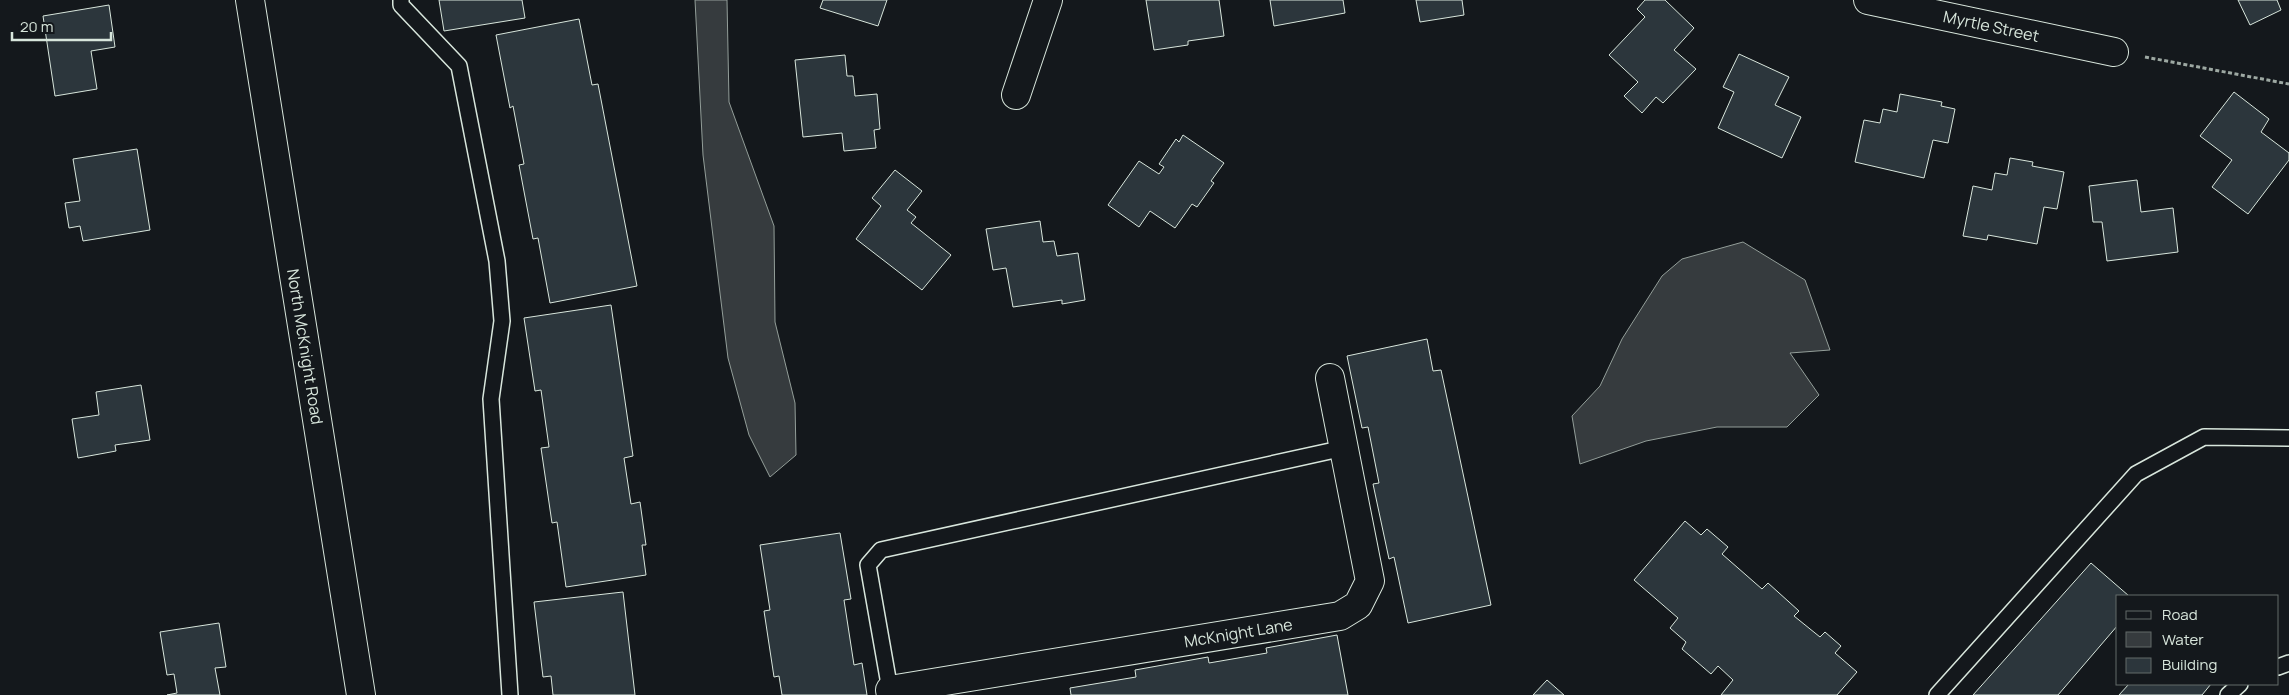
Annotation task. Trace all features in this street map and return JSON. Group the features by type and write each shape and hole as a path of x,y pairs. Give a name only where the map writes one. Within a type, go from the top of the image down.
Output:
{"street":[{"name":"North McKnight Road","path":"250,0 361,695"},
{"path":"1016,95 1048,0"},
{"name":"Myrtle Street","path":"1868,0 2114,52"},
{"name":"McKnight Lane","path":"890,692 1340,616 1358,605 1370,581 1330,378"}],"lane":[{"path":"400,0 401,5 459,66 497,261 502,321 491,399 510,695"},
{"path":"1937,695 2136,474 2204,437 2289,438"},
{"path":"890,692 868,566 881,550 1344,448"},
{"path":"2228,695 2239,685"}],"path":[{"path":"2114,52 2289,84"}],"water":[{"path":"695,0 727,0 729,102 774,226 775,322 795,403 796,455 770,477 749,435 728,358 703,155"},
{"path":"1743,242 1805,280 1830,350 1790,353 1819,395 1787,427 1717,427 1646,441 1580,464 1572,416 1600,386 1622,339 1662,276 1682,259"}],"building":[{"path":"439,0 522,0 525,18 444,31"},
{"path":"823,0 887,0 878,26 820,8"},
{"path":"1146,0 1219,0 1224,36 1188,41 1188,45 1154,50"},
{"path":"1270,0 1343,0 1345,13 1274,26"},
{"path":"1416,0 1462,0 1464,15 1420,22"},
{"path":"1645,0 1665,0 1694,28 1674,50 1696,69 1663,103 1656,97 1642,113 1624,96 1638,82 1609,55 1645,17 1637,9"},
{"path":"2238,0 2277,0 2281,10 2250,25"},
{"path":"109,5 115,47 91,51 97,89 55,96 43,16"},
{"path":"579,19 592,85 598,84 637,286 550,303 538,238 533,239 519,165 524,164 513,106 510,108 496,35"},
{"path":"1739,54 1789,77 1775,105 1801,117 1782,158 1718,128 1734,92 1723,87"},
{"path":"845,55 847,76 853,76 855,96 877,94 880,129 874,130 876,148 844,151 842,133 803,137 795,60"},
{"path":"2234,92 2269,119 2261,132 2289,153 2289,160 2248,214 2212,187 2232,160 2200,136"},
{"path":"1900,94 1942,102 1941,106 1955,109 1948,143 1933,140 1924,178 1855,162 1864,120 1880,123 1883,109 1897,112"},
{"path":"1183,135 1224,163 1211,181 1214,183 1197,207 1192,204 1175,228 1150,211 1139,227 1108,205 1139,161 1159,174 1164,167 1159,164 1176,139 1179,142"},
{"path":"137,149 150,230 83,241 80,226 69,228 65,203 80,201 73,159"},
{"path":"2010,158 2033,162 2032,166 2064,172 2057,209 2044,207 2037,244 1988,235 1987,240 1963,236 1973,186 1992,190 1995,173 2007,175"},
{"path":"895,170 922,191 907,210 916,217 911,223 951,255 922,290 856,239 881,206 872,198"},
{"path":"2137,180 2141,212 2173,208 2178,252 2107,261 2102,222 2093,222 2089,186"},
{"path":"1040,221 1043,242 1054,241 1057,256 1078,253 1085,300 1062,304 1062,300 1013,307 1006,268 993,270 986,229"},
{"path":"611,305 633,456 624,458 631,504 640,502 646,545 642,545 646,575 566,587 557,522 552,523 541,448 549,447 541,390 535,391 524,318"},
{"path":"1427,339 1433,371 1441,370 1491,605 1408,623 1394,557 1389,559 1373,484 1379,483 1368,427 1362,428 1347,356"},
{"path":"141,385 150,440 115,445 116,451 78,458 72,419 99,415 96,392"},
{"path":"1685,521 1701,535 1707,529 1728,547 1722,554 1762,589 1768,583 1799,611 1794,616 1820,637 1825,632 1841,646 1835,653 1857,672 1837,695 1721,695 1733,680 1718,666 1711,674 1682,649 1686,642 1670,628 1678,618 1634,580"},
{"path":"840,533 851,599 844,600 854,665 862,663 867,695 782,695 779,676 774,677 764,611 770,610 760,545"},
{"path":"2091,563 2128,595 2116,595 2116,627 2058,695 1973,695"},
{"path":"623,592 635,695 553,695 551,676 543,677 534,602"},
{"path":"219,623 226,667 215,668 220,695 167,695 177,693 174,674 167,675 160,632"},
{"path":"1337,635 1348,695 1071,695 1070,688 1136,677 1135,670 1208,657 1209,663 1267,653 1266,648"},
{"path":"1547,680 1564,695 1533,695"},
{"path":"2128,685 2210,685 2202,695 2119,695"}]}
